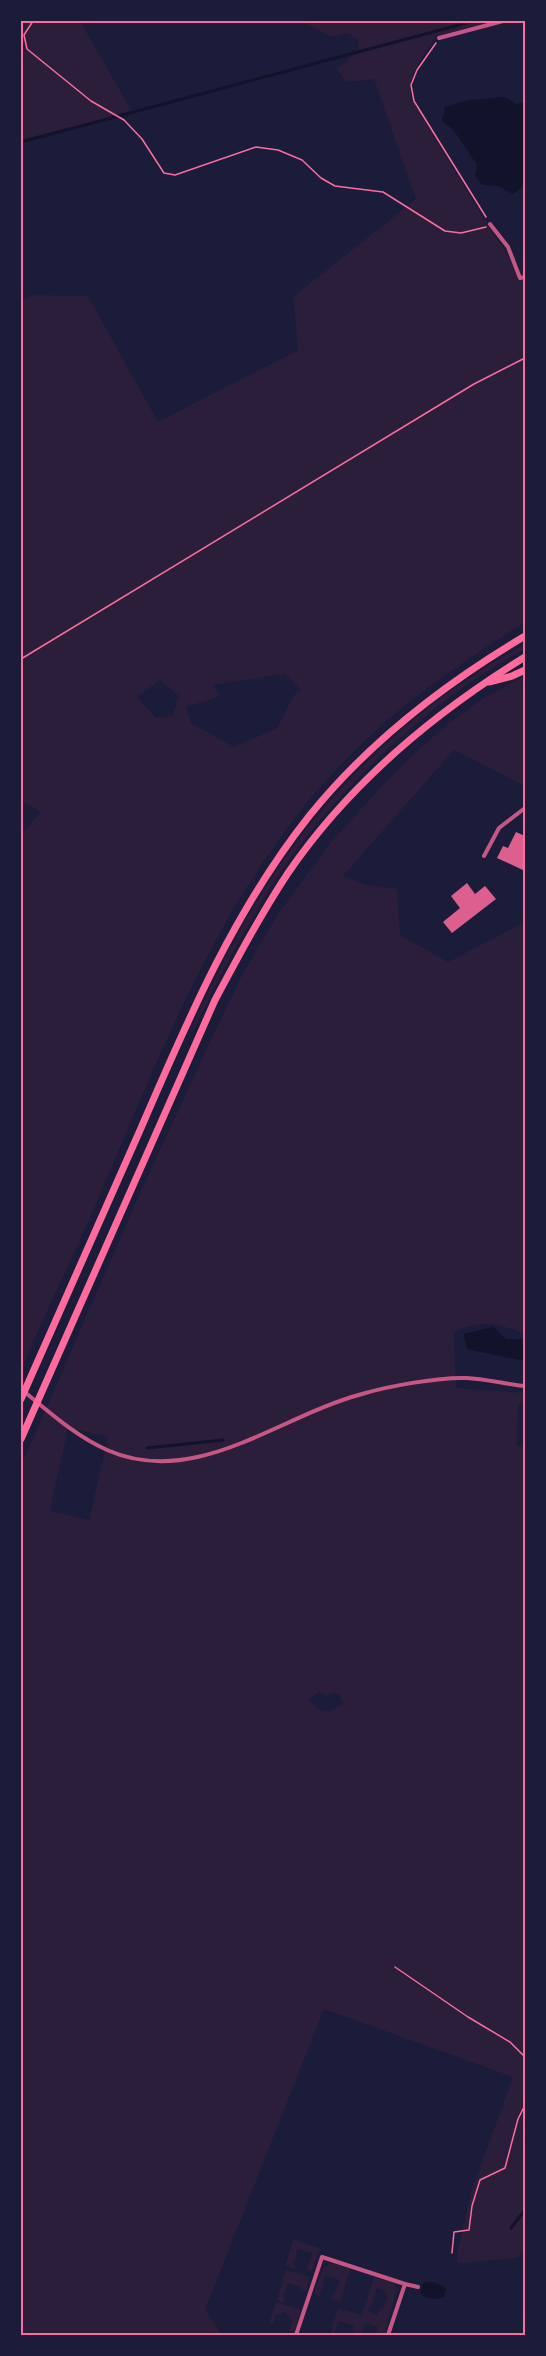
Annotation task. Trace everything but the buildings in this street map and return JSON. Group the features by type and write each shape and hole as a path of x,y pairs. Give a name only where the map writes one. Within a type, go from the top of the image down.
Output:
{"highway":[{"path":"21,1399 223,948 266,874 310,814 364,757 418,708 474,666 525,636"},
{"path":"21,1439 215,1000 240,952 289,873 328,823 370,776 430,721 481,684 525,657"},
{"path":"481,684 512,676 525,669"}],"street":[{"path":"440,38 503,21"},
{"path":"490,224 508,247 520,278 525,277"},
{"path":"484,856 499,828 525,808"},
{"path":"21,1389 71,1429 105,1449 141,1461 162,1462 192,1459 240,1444 323,1407 363,1394 439,1380 467,1378 525,1386"},
{"path":"296,2335 322,2257 418,2287"},
{"path":"388,2335 405,2284"}],"path":[{"path":"33,21 24,34 27,50 92,100 124,120 142,140 164,173 175,175 256,147 278,150 302,160 321,178 335,186 383,192 445,231 471,232 490,224 414,101 411,85 417,70 440,38"},
{"path":"21,659 474,384 525,358"},
{"path":"395,1967 468,2017 510,2042 525,2057"},
{"path":"452,2253 454,2232 469,2230 472,2206 480,2180 505,2168 518,2119 525,2105"}],"shaded area":[{"path":"21,21 80,21 131,110 21,140"},
{"path":"300,21 492,21 436,36 414,73 410,89 411,98 508,255 519,281 525,280 525,622 437,682 374,732 312,796 274,846 210,950 183,1005 21,1371 21,835 41,812 21,801 21,302 33,295 88,296 158,422 298,350 293,297 416,199 374,79 346,82 336,69 359,51 358,39 347,33 332,37","holes":["285,674 301,690 294,695 277,728 234,747 191,723 186,707 221,696 212,685","160,680 179,696 173,715 156,718 137,697"]},
{"path":"505,97 516,104 525,102 525,185 513,194 498,186 482,185 475,175 477,165 453,129 442,121 445,107 469,100"},
{"path":"525,644 525,649 457,692 423,718 359,777 330,808 304,840 269,891 234,950 193,1031 191,1029 211,987 255,905 280,865 330,800 390,740 422,713 455,687"},
{"path":"525,676 525,786 454,750 343,876 363,884 397,889 400,935 448,962 525,922 525,1334 490,1324 474,1325 454,1332 456,1388 525,1393 525,1400 518,1406 517,1446 525,1447 525,2249 518,2258 458,2263 457,2255 471,2192 513,2077 324,2009 205,2310 222,2335 21,2335 21,1466 141,1191 206,1050 241,977 278,914 333,840 381,787 449,723 484,698","holes":["68,1428 108,1437 89,1520 50,1511","320,1691 326,1696 333,1692 340,1695 343,1704 333,1710 320,1710 308,1699"]},
{"path":"493,1327 506,1339 525,1339 525,1361 467,1349 464,1334"},
{"path":"293,2240 320,2248 312,2271 307,2269 312,2253 298,2249 293,2264 296,2266 295,2269 285,2266"},
{"path":"332,2263 350,2269 340,2302 331,2299 340,2280 325,2275 320,2296 314,2294 323,2269"},
{"path":"286,2270 310,2277 306,2292 288,2283 283,2298 284,2303 277,2300"},
{"path":"374,2277 392,2282 397,2289 384,2335 376,2335 378,2327 365,2323 361,2335 356,2335 357,2333 352,2331 354,2326 339,2321 334,2335 330,2335 338,2308 362,2315","holes":["377,2288 386,2291 385,2295 388,2297 377,2315 368,2311"]},
{"path":"424,2282 436,2283 444,2287 446,2289 444,2297 431,2299 420,2293"},
{"path":"276,2302 301,2310 294,2332 289,2331 293,2320 282,2312 281,2315 276,2314 273,2325 269,2324"}],"waterway":[{"path":"21,142 474,21"},
{"path":"147,1448 223,1440"},
{"path":"511,2228 525,2210"}]}
